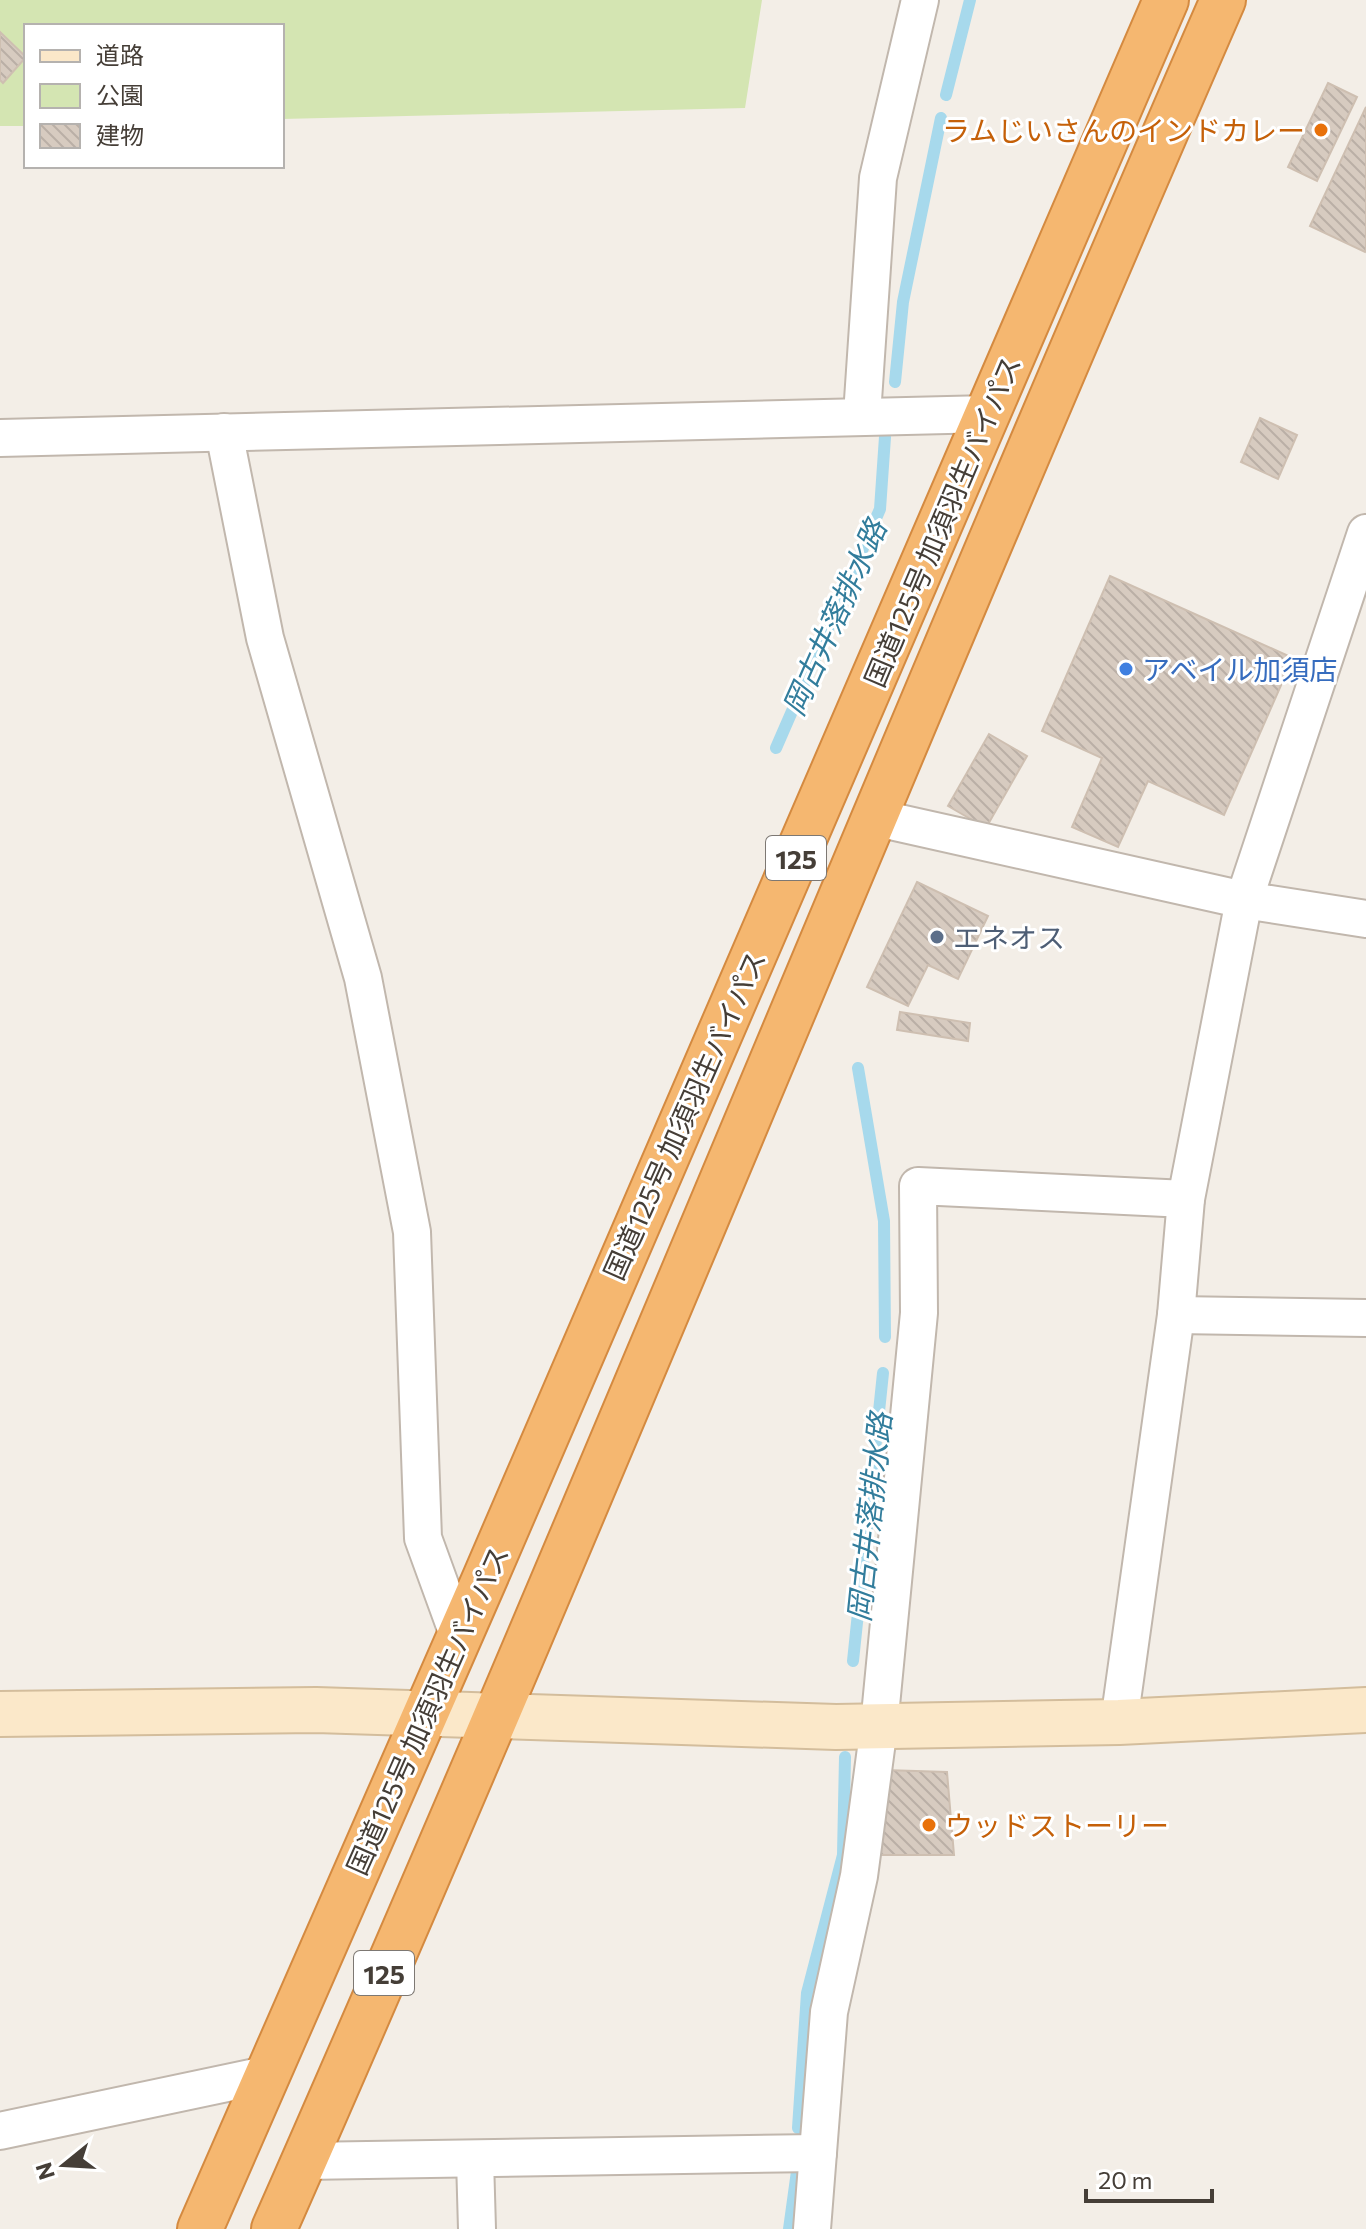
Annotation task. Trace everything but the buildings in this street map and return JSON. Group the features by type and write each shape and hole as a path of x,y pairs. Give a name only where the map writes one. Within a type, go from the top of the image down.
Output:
{"highway":[{"name":"国道125号 加須羽生バイパス","path":"200,2229 1166,0"},
{"name":"国道125号 加須羽生バイパス","path":"274,2229 877,818 1089,307 1223,0"}],"street":[{"path":"881,415 878,178 920,0"},
{"path":"0,438 989,414"},
{"path":"224,432 265,638 363,978 412,1232 423,1538 459,1637"},
{"path":"1119,1722 1176,1315 1186,1199 1244,900 1366,533"},
{"path":"877,818 1244,900 1366,919"},
{"path":"812,2229 805,2153 829,2012 859,1876 857,1726 919,1313 918,1186 1186,1199"},
{"path":"1176,1315 1366,1318"},
{"path":"0,1714 316,1710 423,1716 857,1726 1119,1722 1366,1710"},
{"path":"0,2131 265,2075"},
{"path":"304,2161 805,2153"},
{"path":"475,2159 477,2229"}],"green space":[{"path":"0,0 762,0 745,108 284,119 284,24 24,24 24,126 0,126"}],"waterway":[{"name":"岡古井落排水路","path":"946,95 970,0"},
{"name":"岡古井落排水路","path":"895,382 903,302 941,118"},
{"name":"岡古井落排水路","path":"776,748 880,509 885,437"},
{"name":"岡古井落排水路","path":"858,1068 884,1221 885,1337"},
{"name":"岡古井落排水路","path":"853,1661 883,1373"},
{"name":"岡古井落排水路","path":"798,2128 807,1993 843,1855 845,1757"},
{"name":"岡古井落排水路","path":"789,2229 797,2171"}],"place":[{"name":"ラムじいさんのインドカレー","path":"1321,130"},
{"name":"アベイル加須店","path":"1126,669"},
{"name":"エネオス","path":"937,937"},
{"name":"ウッドストーリー","path":"929,1825"}]}
